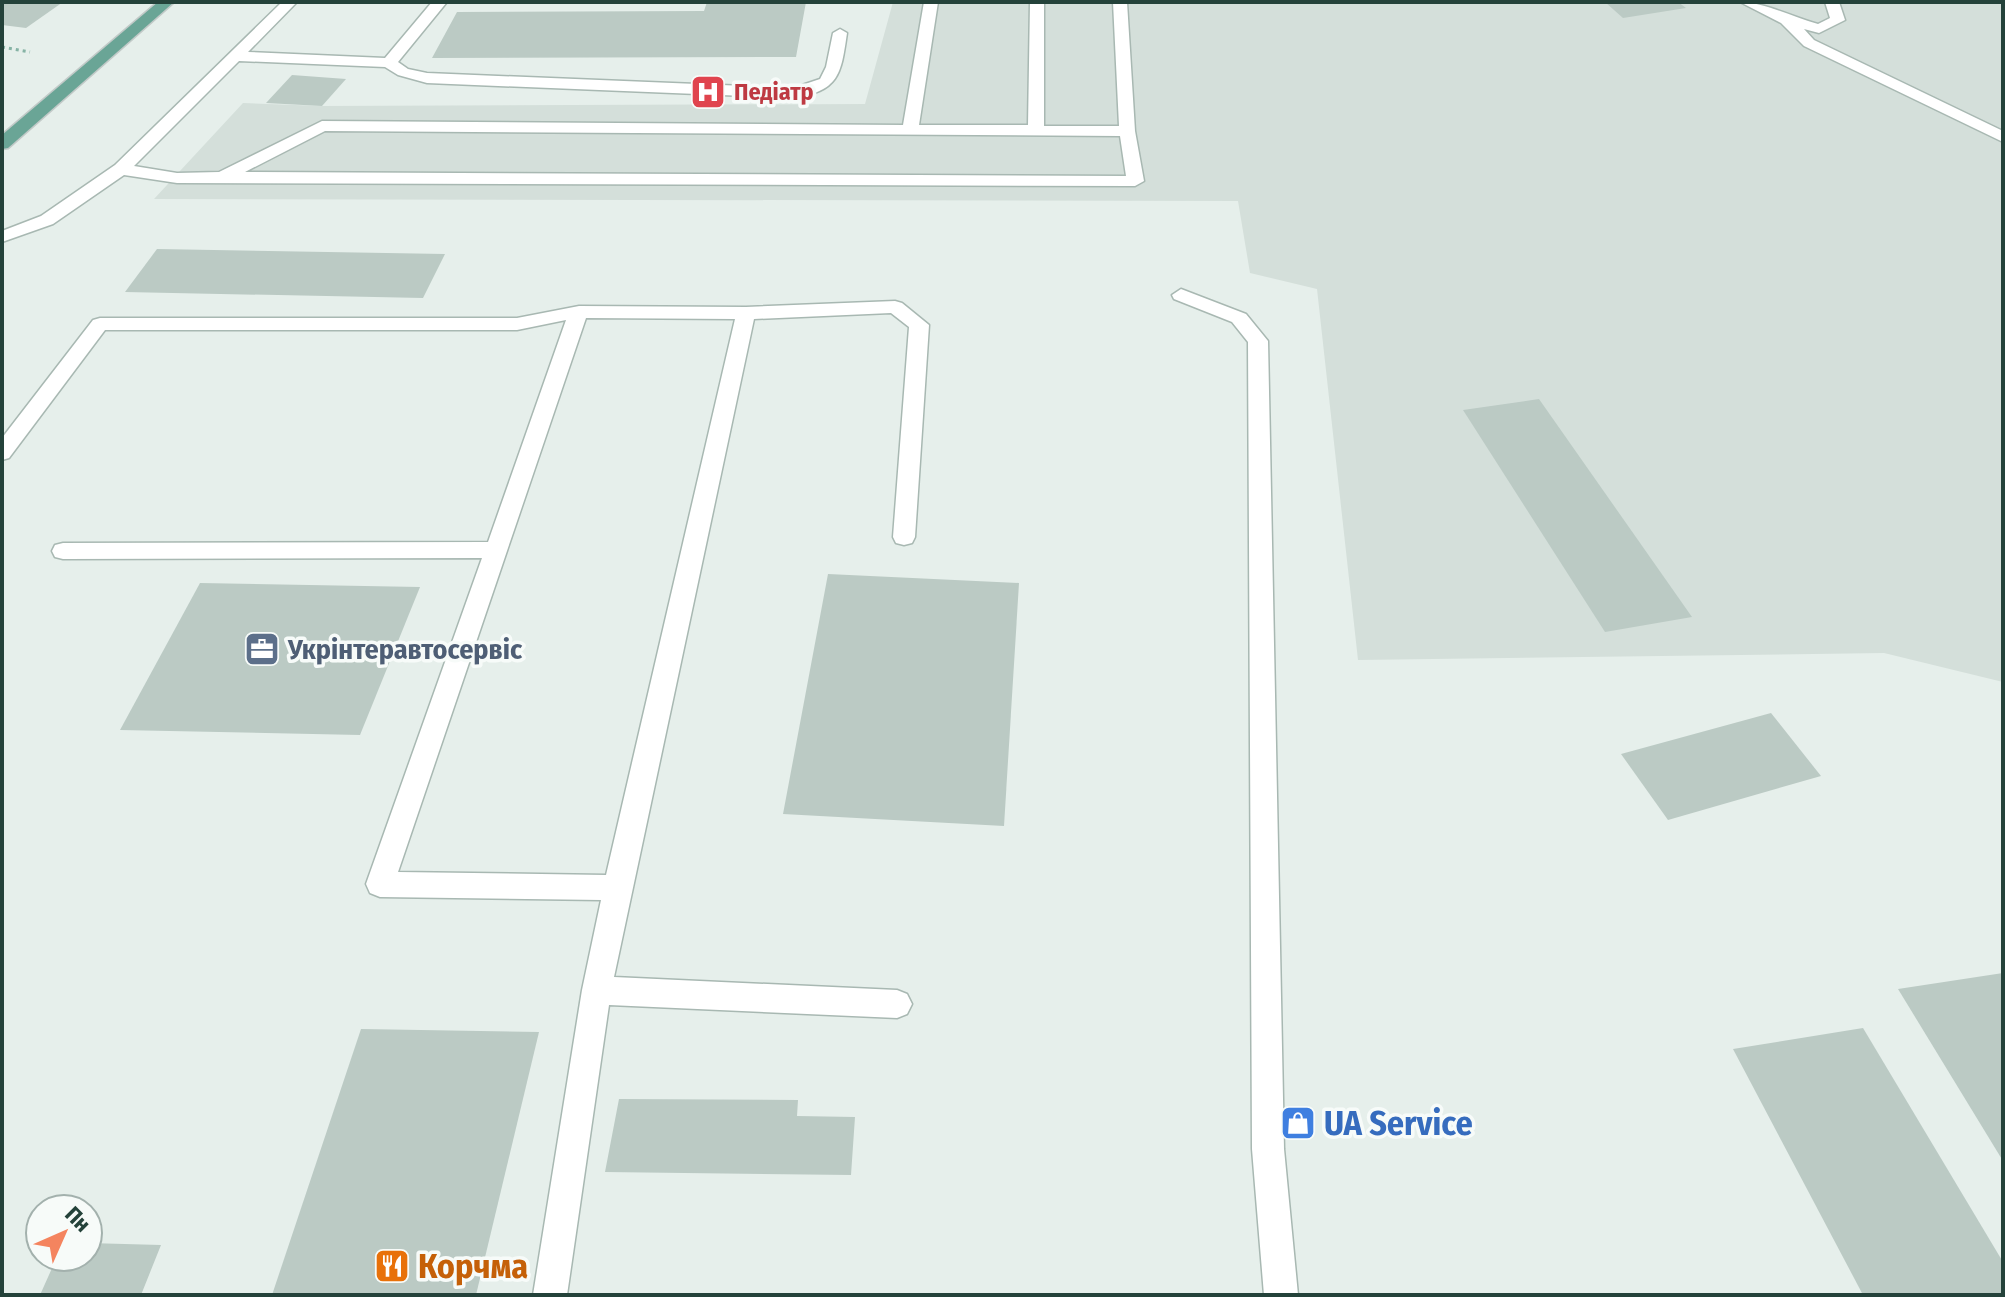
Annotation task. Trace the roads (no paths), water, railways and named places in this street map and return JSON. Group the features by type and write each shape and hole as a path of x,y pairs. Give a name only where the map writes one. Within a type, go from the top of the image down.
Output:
{"main road":[{"path":"2,144 165,2"}],"lane":[{"path":"2,237 47,220 121,169 290,2"},
{"path":"389,63 440,2"},
{"path":"910,130 931,2"},
{"path":"1036,131 1037,2"},
{"path":"121,169 177,178 1135,181 1127,131 1120,2"},
{"path":"1747,2 1782,19 1819,29 1838,20 1831,4"},
{"path":"1755,2 1782,19 1809,43 2003,137"},
{"path":"235,56 389,63 403,72 427,78 793,93 820,88 829,81 840,33"},
{"path":"222,177 322,126 1127,131"},
{"path":"1181,295 1239,318 1258,341 1268,1149 1281,1295"},
{"path":"2,453 100,324 517,324 579,312 746,313 895,307 919,325 904,537"},
{"path":"579,312 380,884 617,888"},
{"path":"550,1295 597,990 617,888 746,313"},
{"path":"63,551 497,550"},
{"path":"597,990 897,1004"}],"place":[{"name":"Педіатр","path":"708,92"},
{"name":"Укрінтеравтосервіс","path":"262,649"},
{"name":"UA Service","path":"1298,1123"},
{"name":"Корчма","path":"392,1266"}]}
